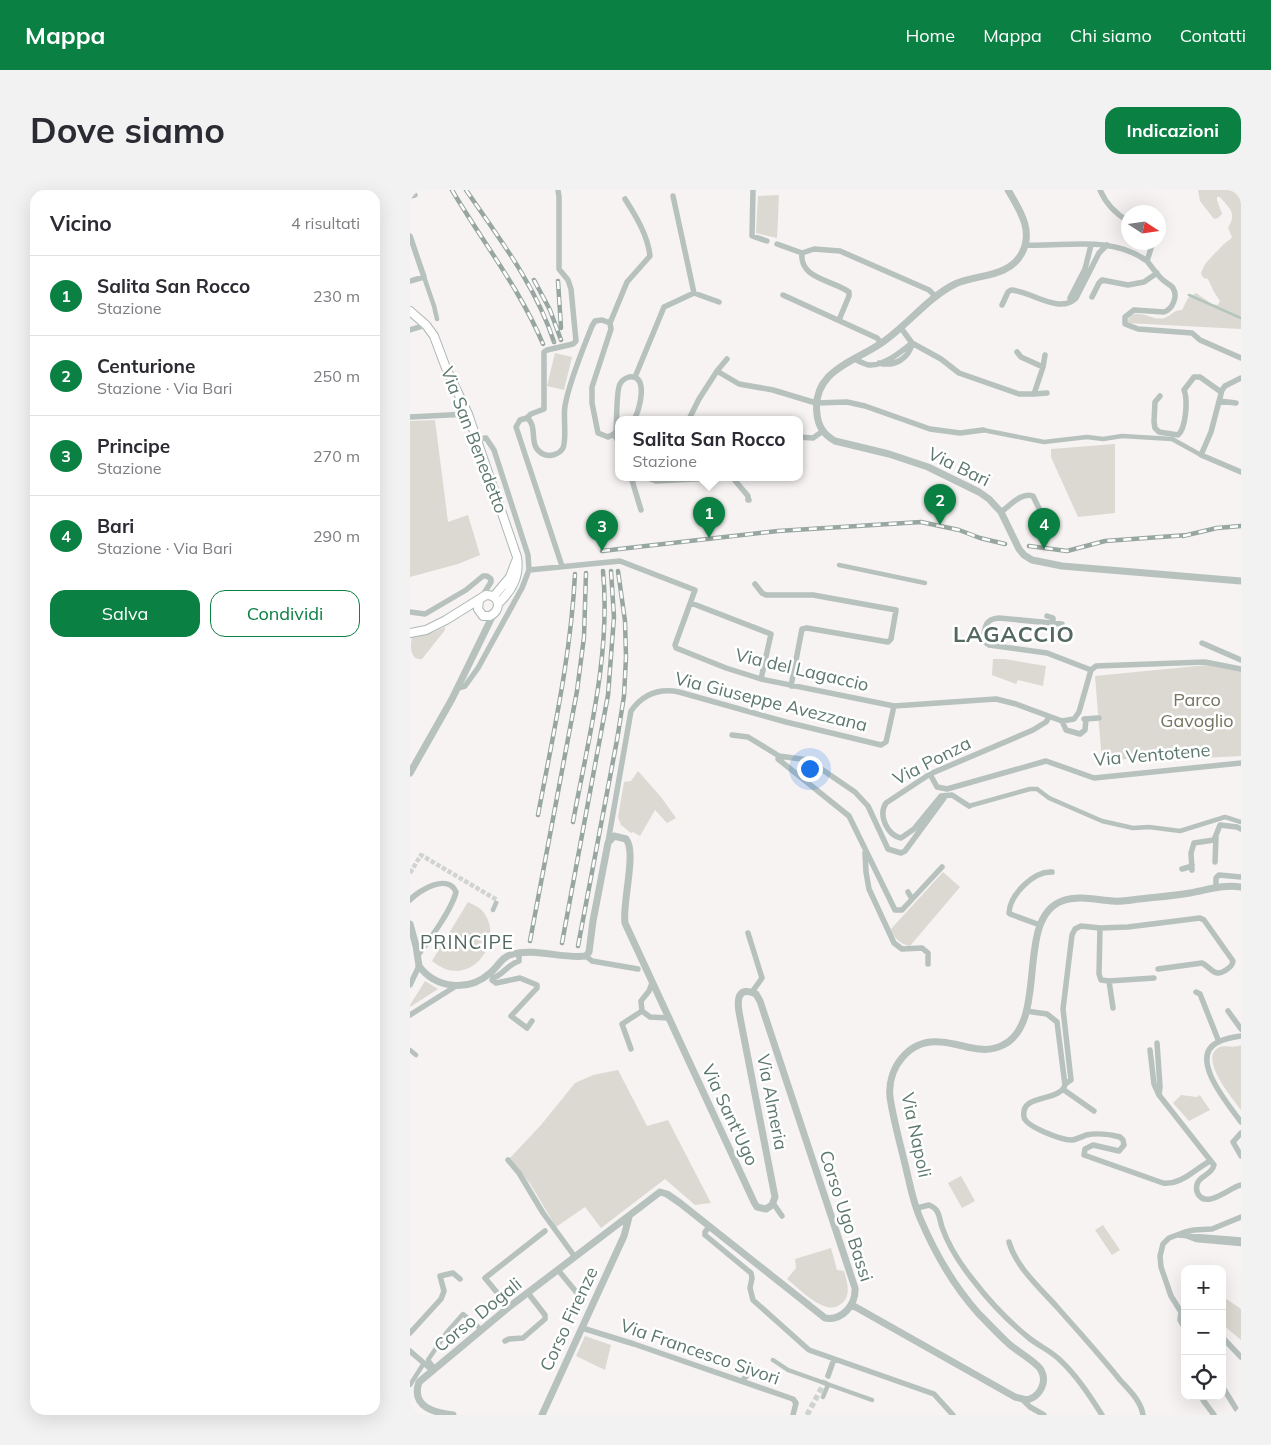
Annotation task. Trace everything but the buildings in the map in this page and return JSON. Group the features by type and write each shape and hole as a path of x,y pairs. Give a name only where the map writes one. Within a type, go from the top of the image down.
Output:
{"main road":[{"name":"Via San Benedetto","path":"410,304 434,336 446,368 468,414 517,557 518,572 516,580 508,594 498,604"},
{"name":"Via San Benedetto","path":"410,311 423,322"},
{"path":"494,596 510,577 517,557"},
{"path":"410,633 426,630 456,615 488,595 494,596"},
{"path":"456,615 481,614 487,617 493,615 498,609 494,596"},
{"path":"480,599 478,608 481,614"}],"street":[{"path":"558,190 559,268 560,272 568,280 571,289 576,339 573,344 544,352 544,409 518,421 516,431 560,566"},
{"path":"753,190 752,236 767,241"},
{"path":"803,437 813,438 823,431 817,419 816,403 823,384 831,373 881,344 936,296 958,283 1002,272 1017,260 1025,245 1026,234 1022,214 1008,190"},
{"path":"1100,190 1105,200 1121,216"},
{"path":"673,196 694,293"},
{"path":"614,434 606,437 597,432 591,394 593,380 611,330 610,323 623,288 633,273 650,259 649,246 636,216 625,199"},
{"path":"410,236 437,319"},
{"path":"777,244 802,254 814,249 840,251 929,290 936,296"},
{"path":"1025,245 1107,245 1126,249 1147,261 1162,280 1172,288 1175,295 1169,311 1159,313 1134,310 1125,317 1125,324 1138,329 1192,333 1200,340 1241,358"},
{"path":"1070,298 1085,269 1091,245"},
{"path":"1002,305 1008,292 1011,290 1020,290 1056,305 1072,303 1098,253 1107,245"},
{"path":"1147,261 1150,250"},
{"path":"802,254 803,263 809,274 849,292 839,320"},
{"path":"1092,297 1102,280 1128,285 1144,282 1157,274"},
{"path":"410,281 424,277"},
{"path":"635,377 664,307 694,293 719,302"},
{"path":"783,295 877,338 881,344"},
{"path":"527,418 533,424 533,440 538,451 546,456 555,455 561,451 564,444 565,405 592,326 595,321 599,320 610,323"},
{"path":"410,330 423,322"},
{"path":"900,328 912,344 941,359 954,370 966,376 1019,394 1048,393"},
{"path":"854,359 867,364 879,363 903,351 912,344"},
{"path":"1017,352 1021,357 1043,367"},
{"path":"1034,394 1046,354"},
{"path":"690,416 699,399 727,359"},
{"path":"717,371 739,384 773,390 816,403 847,402 866,406 930,429 946,432 960,433 983,430 1044,442 1087,438 1103,439 1122,436 1172,439 1201,455 1241,472"},
{"path":"1160,396 1155,402 1154,426 1159,432 1178,435 1182,432 1187,404 1184,390 1194,377 1198,376 1222,391"},
{"path":"617,416 618,386 624,379 635,377 640,381 642,389 639,412 636,416"},
{"path":"1201,455 1211,432 1222,391 1225,386 1241,378"},
{"path":"1219,401 1236,403"},
{"path":"410,417 468,414"},
{"name":"Via Bari","path":"823,431 835,441 889,454 928,467 979,492 989,499 1001,512 1019,550 1028,558 1062,566 1241,581"},
{"path":"458,688 465,686 478,668 522,588 530,567 494,450 486,438 478,439"},
{"path":"632,481 642,510"},
{"path":"736,481 749,500"},
{"path":"1001,512 1023,495 1033,496 1049,529"},
{"path":"530,567 605,562 625,563 694,589 695,592 691,603 771,634 760,679"},
{"path":"839,566 925,582"},
{"path":"410,612 425,614 466,590 484,576 487,576 491,582 480,599"},
{"path":"755,584 766,595 813,594 896,610 891,639 888,642 807,628 802,629 791,686"},
{"name":"Via del Lagaccio","path":"691,603 675,648 760,679 894,706 996,699 1016,704 1062,721 1066,730 1080,734 1085,730 1086,720"},
{"path":"481,614 482,640"},
{"path":"410,773 458,688 493,615"},
{"path":"1047,616 1053,618 1053,624"},
{"path":"1062,624 999,618 991,619 986,624 983,641 989,645 1047,653 1092,670"},
{"path":"1202,643 1241,660"},
{"path":"1062,721 1072,720 1076,717 1092,670 1099,666 1204,662 1241,669"},
{"name":"Via Giuseppe Avezzana","path":"608,843 631,712 638,702 654,692 664,690 679,692 881,745 886,742 894,706"},
{"name":"Via Ponza","path":"732,735 748,737 779,756 808,760 855,792 868,806 887,847 901,853 905,851 944,799 941,796 911,832 901,838 893,834 883,817 882,810 884,804 930,774 1033,730 1046,722 1049,717"},
{"path":"1076,717 1086,720 1099,718"},
{"path":"779,756 778,759 849,816 895,910 902,910 942,867"},
{"name":"Via Ventotene","path":"930,774 937,787 947,789 1046,761 1094,778 1241,763"},
{"path":"941,796 952,795 969,806 1021,791 1037,789 1049,798 1102,820 1133,828 1149,827 1180,831 1225,817 1241,822"},
{"path":"1215,862 1216,837 1220,825 1241,829"},
{"path":"586,956 589,952 608,843 611,838 616,836 625,838 630,844 624,913 625,924 669,1018 650,1017 642,1012"},
{"path":"1182,869 1192,867 1191,852 1194,843 1210,842 1216,837"},
{"path":"865,851 865,867 869,889 894,943 898,948 922,948 928,953 928,964"},
{"path":"1040,925 1009,913 1010,905 1025,884 1046,872 1052,872"},
{"path":"1216,888 1216,878 1220,874 1241,877"},
{"path":"410,900 421,890 432,885 447,885 454,888 456,892 451,905 418,955"},
{"name":"Via Napoli","path":"1023,1400 1033,1398 1041,1389 1044,1377 1040,1368 1004,1339 968,1299 936,1250 917,1208 901,1148 890,1095 894,1069 900,1058 911,1049 931,1042 979,1050 1001,1046 1015,1034 1026,1011 1040,925 1049,911 1060,902 1086,898 1117,901 1241,886"},
{"path":"908,892 912,899"},
{"path":"494,910 496,903"},
{"path":"1158,970 1202,963 1214,973 1220,974 1231,967 1233,961 1204,920 1200,918 1128,927 1100,928 1081,926 1075,929 1072,934 1063,1005 1071,1080 1059,1094 1028,1104 1024,1113 1027,1123 1036,1129 1069,1140 1091,1134 1120,1137 1124,1143 1121,1150 1116,1151 1093,1145 1085,1149 1084,1154 1163,1183 1168,1184 1180,1180 1210,1161"},
{"path":"410,924 419,966 411,981"},
{"path":"1100,928 1099,976 1102,980 1154,978"},
{"path":"748,933 762,978 752,992"},
{"path":"519,953 518,961 493,978 493,982 520,978 538,987 511,1016 527,1028 532,1021"},
{"path":"410,1015 456,986 478,981 490,974 511,954 586,956 592,961 638,969"},
{"path":"419,966 435,980 456,986"},
{"path":"1109,981 1113,1008"},
{"path":"642,1012 641,1001 649,991 652,983"},
{"name":"Via Almeria","path":"752,992 742,993 739,997 738,1006 774,1195 773,1203"},
{"name":"Corso Ugo Bassi","path":"629,1217 659,1193 668,1194 822,1316 828,1319 836,1317 845,1313 852,1305 855,1293 854,1283 760,1001 756,994 752,992"},
{"path":"1196,992 1200,994 1219,1042"},
{"path":"1228,1010 1241,1029"},
{"path":"1026,1011 1047,1014 1057,1022 1065,1087 1094,1111"},
{"path":"631,1050 622,1024 642,1012"},
{"name":"Via Sant'Ugo","path":"669,1018 754,1202 757,1206 764,1209 770,1207 773,1203"},
{"path":"1241,1036 1212,1045 1208,1051 1206,1065 1214,1082 1241,1122"},
{"path":"1157,1043 1159,1095"},
{"path":"410,1050 416,1055"},
{"path":"1150,1050 1154,1084 1159,1095 1214,1165 1213,1169 1199,1181 1196,1191 1200,1197 1208,1200 1232,1188 1241,1186"},
{"path":"1241,1134 1233,1142 1241,1156"},
{"path":"508,1160 524,1180 543,1213 575,1257"},
{"path":"773,1203 782,1216"},
{"path":"917,1208 930,1205 935,1208 954,1252 972,1280 999,1310 1029,1338 1061,1361 1090,1396 1102,1415"},
{"name":"Corso Dogali","path":"453,1415 423,1409 415,1400 415,1388 509,1307 629,1217"},
{"name":"Corso Firenze","path":"542,1415 624,1236 629,1217"},
{"path":"1182,1310 1168,1288 1159,1260 1164,1242 1176,1235 1194,1230 1212,1229 1241,1217"},
{"path":"709,1227 705,1235 751,1273 750,1291 753,1300 809,1350 934,1394 954,1415"},
{"path":"509,1307 486,1278 545,1231"},
{"path":"1176,1235 1241,1240"},
{"path":"1187,1236 1196,1240 1241,1244"},
{"path":"1009,1242 1010,1248 1025,1271 1137,1400 1143,1415"},
{"path":"558,1270 577,1293"},
{"path":"410,1333 441,1299 444,1291 440,1276 453,1273 460,1280"},
{"path":"505,1341 524,1338 545,1319 528,1293"},
{"path":"852,1305 1023,1400 1030,1407 1044,1415"},
{"path":"434,1370 428,1360 462,1314 482,1330"},
{"name":"Via Francesco Sivori","path":"582,1328 742,1381 793,1400 796,1403 793,1415"},
{"path":"1226,1341 1241,1357"},
{"path":"410,1351 434,1370"},
{"path":"828,1376 834,1359"},
{"path":"773,1360 788,1370 872,1400"},
{"path":"410,1384 424,1362"},
{"path":"742,1381 749,1373 746,1366"},
{"path":"823,1397 828,1384"},
{"path":"1226,1392 1240,1415"},
{"path":"1203,1400 1214,1415"}],"green space":[{"path":"1198,190 1241,190 1241,329 1127,323 1134,314 1143,314 1159,319 1164,318 1176,311 1182,310 1188,298 1196,293 1212,304 1218,305 1220,301 1208,279 1204,278 1201,274 1207,262 1232,237 1228,228 1232,215 1227,205 1220,197 1217,197 1222,214 1214,219 1200,201"},
{"path":"779,195 777,238 756,233 758,196"},
{"path":"555,353 572,357 564,390 547,386"},
{"path":"435,420 448,522 468,515 480,555 458,564 410,577 410,421"},
{"path":"1115,444 1115,513 1078,517 1051,457 1051,449"},
{"path":"445,627 445,630 422,659 415,658 411,648 412,637 434,632"},
{"path":"993,659 1005,659 1046,666 1043,686 1018,680 1016,684 992,675"},
{"name":"Parco Gavoglio","path":"1207,665 1241,671 1241,756 1202,758 1202,753 1102,761 1095,676"},
{"path":"638,771 661,797 676,818 667,823 655,810 640,836 633,832 631,833 621,825 618,817 624,782 631,781"},
{"path":"943,872 960,887 910,946 904,944 896,938 891,929"},
{"path":"468,902 483,911 489,923 488,945 484,955 467,969 457,971 445,969 432,961"},
{"path":"425,981 438,989 410,1007 410,1005"},
{"path":"1241,1045 1241,1110 1219,1079 1212,1061 1213,1053 1218,1048"},
{"path":"618,1070 647,1126 668,1120 711,1203 695,1205 665,1179 601,1228 585,1207 556,1227 531,1185 510,1158 541,1125 575,1083 593,1075"},
{"path":"1181,1095 1197,1097 1200,1095 1210,1110 1189,1121 1173,1103"},
{"path":"961,1176 975,1201 962,1208 948,1183"},
{"path":"1103,1225 1120,1250 1112,1255 1095,1230"},
{"path":"831,1248 837,1270 844,1271 848,1289 847,1297 841,1304 835,1307 828,1307 813,1300 787,1279 796,1268 795,1259"},
{"path":"1226,1299 1241,1309 1241,1340 1226,1327"},
{"path":"585,1336 611,1345 605,1370 576,1356"}],"waterway":[{"path":"1189,295 1241,318"}],"tunnel":[{"path":"410,873 421,855 497,900 496,903"},
{"path":"807,1415 828,1376"}],"railway":[{"path":"452,190 512,285 543,344"},
{"path":"466,190 516,263 537,301 554,342"},
{"path":"534,280 550,310 561,340"},
{"path":"558,281 561,328"},
{"path":"602,551 778,531 921,522 959,530 980,538 1005,544"},
{"path":"1183,536 1217,528 1241,526"},
{"path":"1029,546 1067,551 1105,541 1188,535"},
{"path":"573,822 597,697 601,666 605,603 603,571"},
{"path":"562,943 608,695 614,617 611,571"},
{"path":"578,946 624,696 625,621 618,571"},
{"path":"530,941 577,691 584,637 586,573"},
{"path":"538,815 570,635 575,574"}],"place":[{"name":"Centurione","path":"940,525"},
{"name":"Salita San Rocco","path":"709,538"},
{"name":"Bari","path":"1044,549"},
{"name":"Principe","path":"602,551"}],"district":[{"name":"LAGACCIO","path":"1014,634"},
{"name":"PRINCIPE","path":"467,942"}]}
